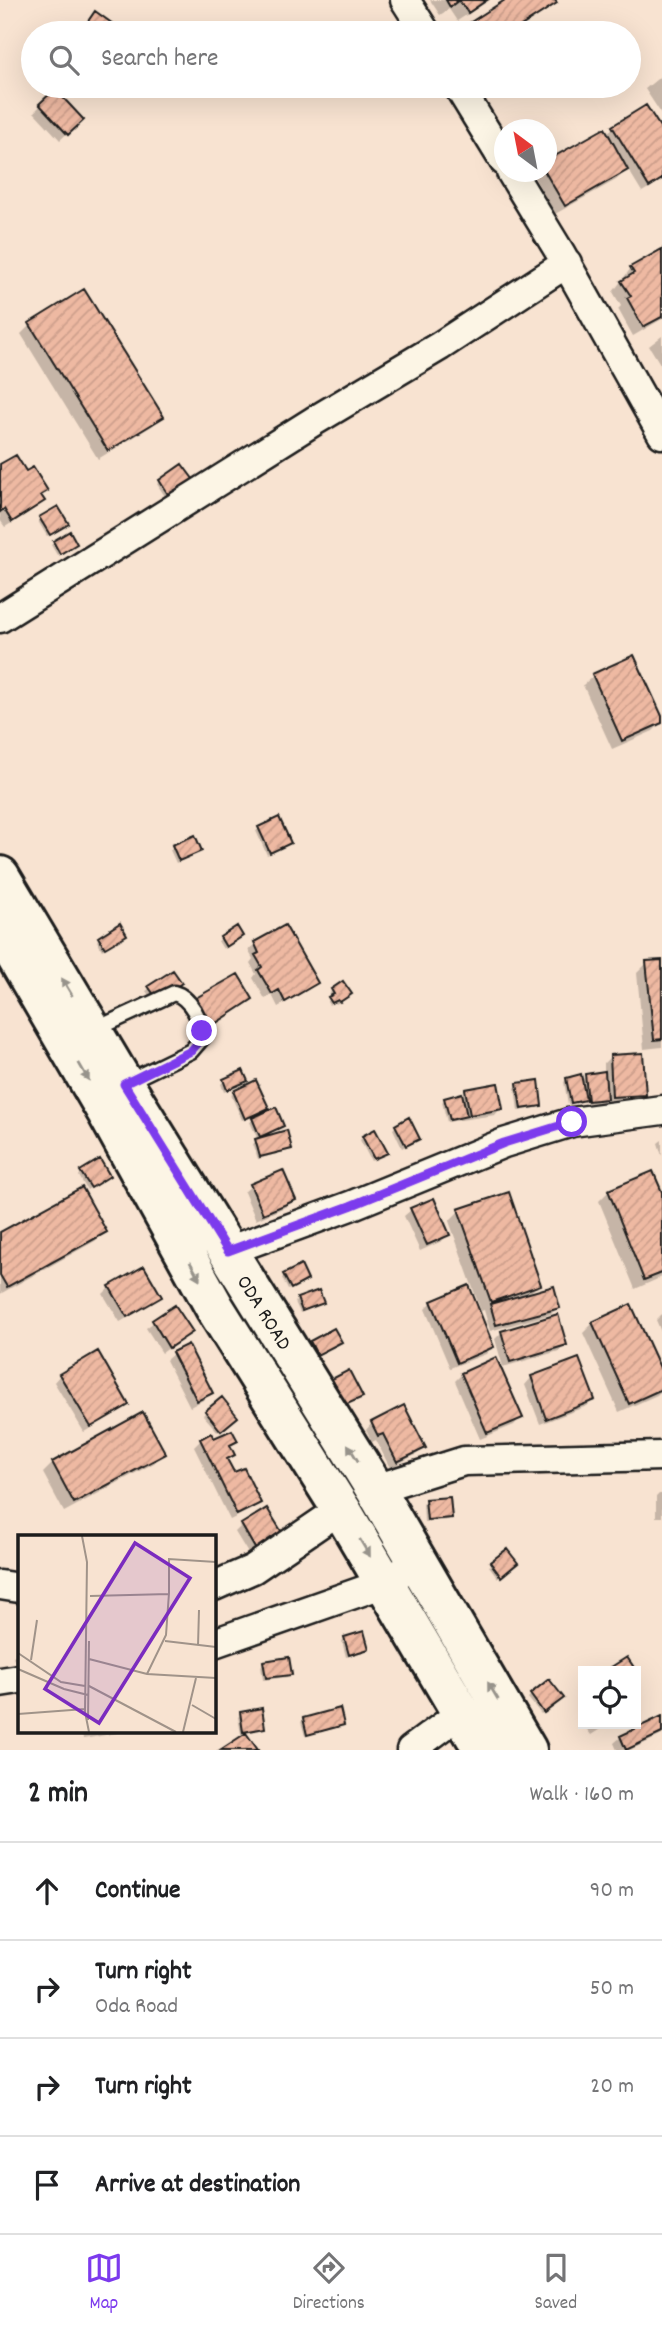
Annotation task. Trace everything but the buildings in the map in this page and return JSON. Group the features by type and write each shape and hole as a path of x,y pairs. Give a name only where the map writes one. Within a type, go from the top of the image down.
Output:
{"street":[{"path":"405,0 418,21"},
{"path":"466,98 494,143"},
{"path":"517,182 662,434"},
{"path":"0,618 314,421 440,346 566,263"},
{"name":"ODA ROAD","path":"0,876 124,1084 375,1489 527,1750"},
{"name":"ODA ROAD","path":"0,929 100,1099 215,1308 341,1509 475,1736 490,1750"},
{"path":"228,1251 350,1206 504,1143 572,1122 662,1110"},
{"path":"375,1489 464,1461 662,1456"},
{"path":"215,1586 253,1569 341,1509"},
{"path":"215,1643 385,1583 417,1563"},
{"path":"0,1585 18,1588"},
{"path":"0,1682 18,1679"},
{"path":"411,1750 461,1713"}],"lane":[{"path":"93,1031 174,993 182,996 196,1016 203,1037 198,1045 124,1084"}],"route":[{"path":"202,1031 203,1037 191,1051 124,1084 228,1251 350,1206 504,1143 572,1122"}]}
